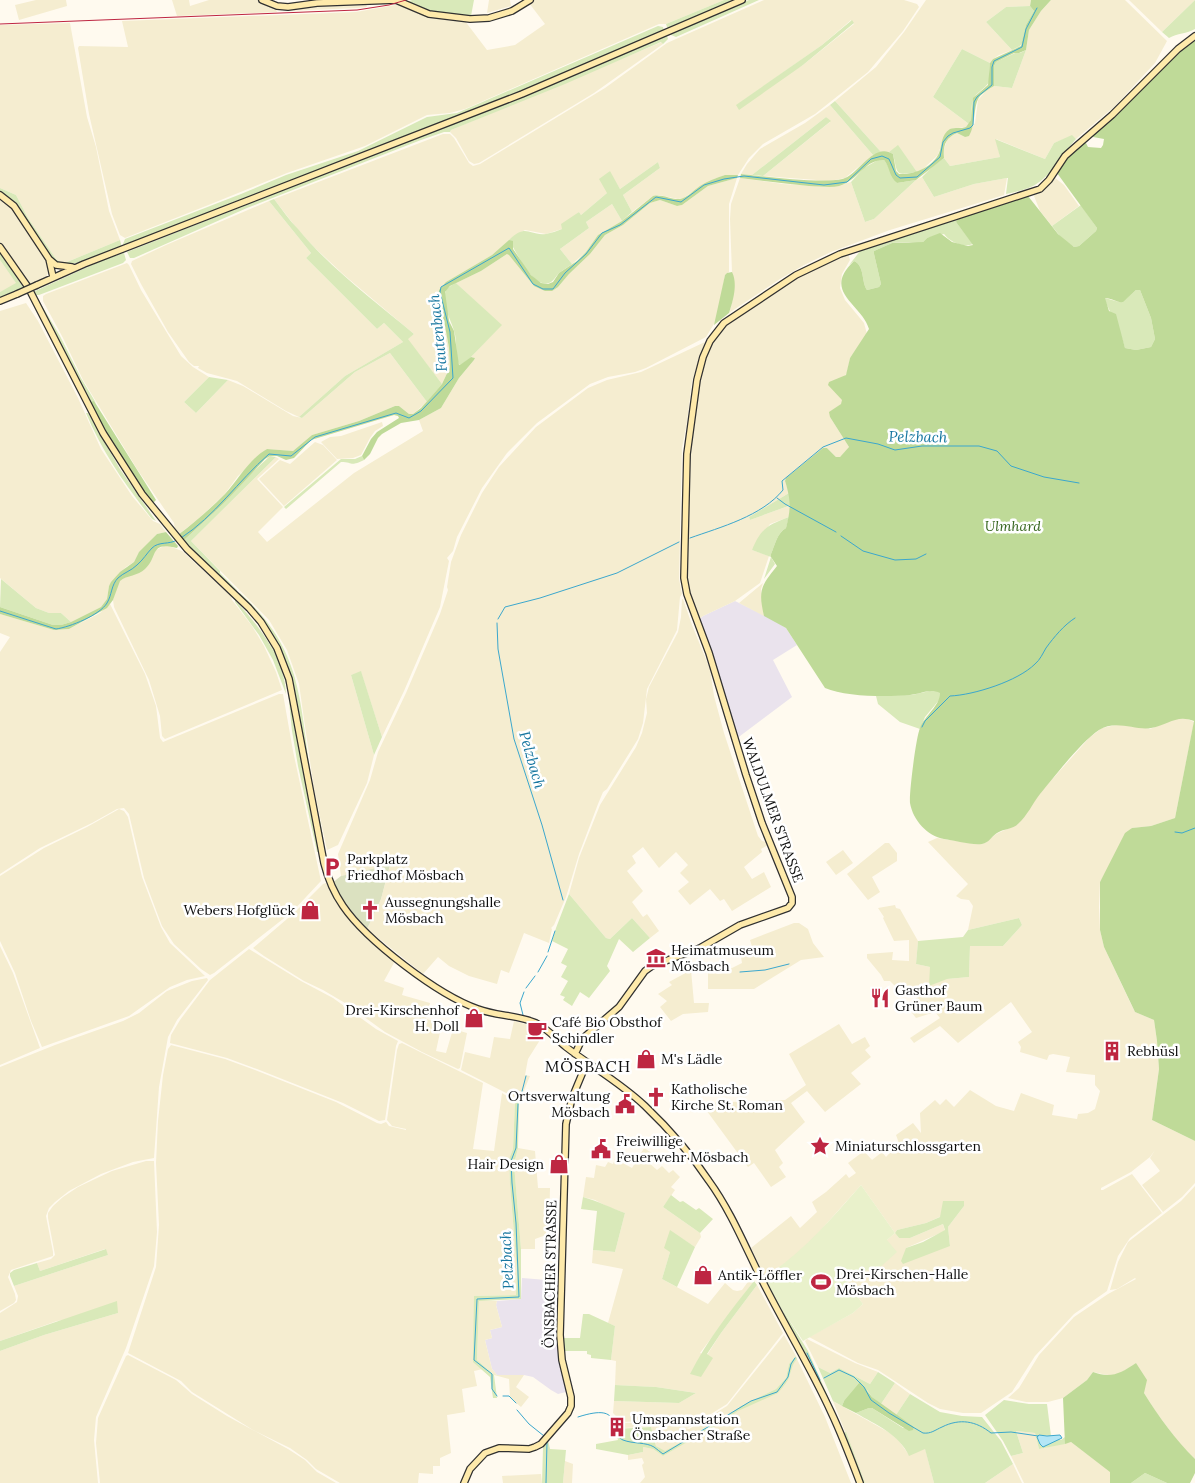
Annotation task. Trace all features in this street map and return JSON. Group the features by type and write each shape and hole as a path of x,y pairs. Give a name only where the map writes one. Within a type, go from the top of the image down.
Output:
{"main road":[{"path":"262,0 278,6 288,7 396,0 429,14 470,19 490,18 512,10 530,0"},
{"path":"0,302 84,264 513,97 742,0"},
{"name":"WALDULMER STRASSE","path":"575,1054 582,1039 619,1007 645,971 652,966 700,948 740,924 788,908 792,903 792,897 746,775 706,643 687,594 684,571 688,444 700,367 716,331 730,318 796,275 840,254 1040,189 1049,180 1065,156 1112,115 1178,48 1195,36"},
{"path":"0,195 14,206 49,259 56,276"},
{"path":"0,247 28,287 103,433 142,494 181,542 249,608 261,622 277,648 289,679 309,791 329,880 343,906 373,939 423,978 453,997 480,1010 535,1023 638,1100 664,1126 710,1181 731,1218 757,1272 831,1411 860,1483"},
{"path":"49,259 56,265 70,267 84,264"},
{"path":"56,265 56,276"},
{"name":"ÖNSBACHER STRASSE","path":"464,1483 470,1469 485,1453 499,1448 529,1449 541,1444 568,1413 571,1406 571,1396 561,1351 560,1335 566,1124 572,1098 587,1062"}],"shaded area":[{"path":"36,0 66,0 67,6 19,20 15,5"},
{"path":"172,0 189,0 190,6 209,0 258,0 275,7 277,12 177,16"},
{"path":"489,0 510,0 511,6 487,13"},
{"path":"533,0 724,0 666,24 659,24 465,109 450,113 427,115 365,146 287,173 125,238 120,235 112,214 89,114 78,48 79,46 128,47 122,21 356,12 401,4 428,16 465,21 487,50 515,45 545,24 529,3"},
{"path":"764,0 904,0 917,4 919,7 903,31 868,72 815,114 763,144 749,158 738,175 725,175 714,179 683,198 653,196 632,212 623,195 660,168 658,162 620,189 609,171 607,193 581,215 579,212 562,229 546,234 525,230 514,236 492,255 446,282 439,310 445,326 450,367 442,384 407,339 414,334 315,248 274,199 443,134 450,134 454,138 469,163 473,166 480,164 605,88 667,43","holes":["851,20 854,24 803,65 737,105 822,45"]},
{"path":"926,0 1031,0 1030,6 1006,7 986,22 1012,50 999,55 990,63 962,49 933,97 969,124 966,127 951,129 942,142 938,155 917,172 898,146 889,152 881,152 835,101 876,67 904,32"},
{"path":"1051,0 1125,0 1167,41 1155,63 1115,106 1076,139 1072,136 1054,143 1045,159 996,139 1000,157 950,166 944,158 947,140 957,133 965,137 975,123 978,100 985,92 994,86 1012,88 1026,50 1029,30 1041,11"},
{"path":"1129,0 1195,0 1162,32"},
{"path":"366,4 367,7 357,8 285,11 287,8 305,6"},
{"path":"70,23 87,117 96,147 109,211 120,240 67,262 60,262 28,218 16,195 0,188 0,25"},
{"path":"662,42 663,44 594,93 479,163 474,164 469,161 456,138 450,132 451,130"},
{"path":"830,105 873,155 845,178 830,181 763,176 830,122 826,117 752,175 741,174 760,149 805,123"},
{"path":"922,177 934,197 974,184 1007,178 1004,195 890,230 831,252 780,279 729,313 733,299 731,204 740,178 783,184 830,187 851,182 865,222 874,219 916,180"},
{"path":"1054,177 1064,185 1079,206 1052,226 1040,211 1034,193"},
{"path":"737,178 729,204 729,272 725,275 717,319 706,337 646,368 608,377 590,384 537,423 507,453 482,488 457,537 453,551 447,558 449,561 440,607 382,737 361,672 351,675 374,755 367,783 338,845 327,850 314,789 299,684 287,650 269,620 191,541 276,457 279,459 257,479 283,507 258,532 267,542 354,473 423,431 419,420 441,408 459,378 475,358 471,357 501,325 456,283 509,254 534,286 558,287 590,254 605,235 623,225 650,203 660,200 677,206 682,205 708,186"},
{"path":"0,198 10,205 47,262 49,272 44,279 28,284 0,243"},
{"path":"269,201 311,253 306,258 377,329 384,323 403,342 345,376 299,417 237,381 207,373 198,368 199,366 194,366 189,362 168,332 131,264 132,261 166,245"},
{"path":"612,204 622,221 598,235 586,252 572,264 560,249 589,228 586,222"},
{"path":"848,253 850,260 842,274 840,288 845,300 864,323 867,334 850,358 847,373 844,377 842,403 830,417 849,447 840,457 836,457 827,448 785,481 789,493 749,517 750,520 791,505 789,517 770,524 752,550 769,556 760,583 735,601 698,620 687,585 687,469 698,385 706,354 725,325 790,280"},
{"path":"0,260 17,284 0,292"},
{"path":"127,263 181,356 193,367 209,377 184,402 196,413 228,380 243,386 293,416 302,418 355,372 390,353 427,402 413,414 409,414 399,406 395,406 359,421 312,435 293,451 267,449 238,476 224,495 178,535 174,523 137,469 83,380 43,301 43,296 46,294"},
{"path":"26,303 38,321 78,398 101,449 132,496 153,521 160,524 166,532 157,534 139,553 134,562 126,567 109,586 107,599 101,607 71,622 61,613 49,613 36,608 0,578 0,311"},
{"path":"705,342 692,381 682,448 679,579 682,594 680,597 677,630 647,689 643,723 638,739 607,789 603,792 598,804 579,854 566,897 551,928 549,943 524,933 509,973 501,970 497,984 469,976 449,966 438,957 423,974 367,929 381,899 390,866 341,876 338,854 370,780 378,752 440,614 448,590 451,562 461,535 482,493 499,467 536,427 588,388 607,380 641,372"},
{"path":"382,422 383,426 375,431 361,455 353,458 337,459 321,442 330,437 341,436"},
{"path":"315,442 323,445 337,460 284,506 259,479 280,460 290,464"},
{"path":"166,545 182,551 231,596 264,646 282,690 165,739 162,736 160,716 149,680 114,607 113,600 119,581 147,566 156,550"},
{"path":"763,583 761,589 764,616 739,603"},
{"path":"682,599 710,669 714,696 724,733 758,836 762,841 767,842 768,845 761,849 762,852 744,867 752,879 764,872 771,887 732,911 724,899 720,901 710,889 690,905 678,891 689,882 680,873 688,865 676,852 659,868 643,847 632,856 636,863 627,871 643,891 632,902 643,917 647,914 659,931 650,938 632,918 610,939 606,938 569,894 579,858 600,805 636,747 642,733 647,713 646,699 649,687 678,632"},
{"path":"735,601 786,628 797,645 773,660 792,697 732,742 716,679 696,622 703,616"},
{"path":"110,604 145,674 156,706 160,738 163,742 283,694 293,751 321,881 292,912 210,975 174,944 162,926 144,878 129,814 124,808 117,809 40,848 0,874 0,652 10,637 0,633 0,614 54,630 69,629 100,613"},
{"path":"1176,718 1188,719 1194,722 1175,818 1151,826 1132,828 1100,882 1100,930 1104,947 1135,1012 1154,1020 1159,1069 1152,1120 1195,1141 1195,1183 1182,1197 1163,1212 1142,1185 1160,1171 1150,1158 1155,1150 1150,1157 1131,1172 1101,1188 1103,1190 1132,1174 1162,1213 1130,1238 1118,1256 1107,1291 1074,1314 1035,1356 1012,1392 981,1413 963,1413 940,1409 878,1370 858,1363 809,1337 853,1313 863,1304 847,1283 850,1279 857,1277 870,1268 876,1270 887,1240 895,1233 861,1185 811,1241 794,1257 765,1277 751,1248 791,1216 800,1228 817,1212 812,1202 846,1174 849,1178 856,1173 848,1163 864,1151 872,1160 882,1152 886,1157 899,1143 896,1135 913,1123 921,1133 920,1113 935,1100 940,1105 946,1099 954,1107 970,1090 996,1106 1014,1111 1021,1093 1054,1105 1052,1115 1077,1119 1078,1114 1088,1113 1095,1109 1100,1091 1095,1085 1095,1075 1066,1072 1070,1057 1053,1054 1049,1055 1047,1060 1020,1052 1021,1047 1018,1042 1032,1032 1011,1002 958,1043 940,1026 914,1043 910,1038 940,1018 935,1012 916,1018 906,1005 917,998 914,992 904,995 890,981 884,981 867,958 867,954 893,952 892,960 909,961 909,940 894,941 878,908 895,905 896,908 900,909 918,941 916,964 930,967 947,979 969,977 970,946 1003,946 1022,925 1019,918 968,930 973,906 969,900 956,896 968,884 928,842 937,838 977,844 985,843 996,834 1018,824 1040,793 1089,738 1102,728 1130,725 1150,729","holes":["964,1206 948,1227 950,1246 906,1248 945,1231 943,1224 910,1238 899,1238 895,1233 897,1230 926,1223"]},
{"path":"119,809 124,811 128,817 142,877 161,927 170,943 205,976 187,980 170,987 129,1016 42,1047 15,973 0,941 0,876 44,848"},
{"path":"885,843 889,843 897,853 897,861 872,877 880,892 868,900 847,874"},
{"path":"843,850 853,863 836,875 826,862"},
{"path":"326,883 347,917 368,939 395,961 384,981 404,988 402,995 430,1003 426,1019 442,1023 436,1051 446,1053 453,1029 467,1033 460,1068 458,1069 422,1052 385,1032 345,1003 304,981 253,948"},
{"path":"794,923 799,923 808,929 813,943 824,957 801,960 754,989 708,989 708,973 720,974 742,963 741,957 754,953 750,940"},
{"path":"0,946 13,973 40,1048 0,1065"},
{"path":"249,949 333,998 376,1029 398,1041 385,1120 379,1121 343,1103 227,1058 170,1043 171,1035 180,1020 210,980"},
{"path":"691,970 694,1003 709,1003 708,1012 683,1014 671,1021 660,1007 667,1001 658,994 672,985 669,982"},
{"path":"207,978 208,980 177,1020 168,1037 159,1087 154,1158 133,1162 101,1174 69,1191 55,1202 49,1208 46,1216 53,1256 11,1270 8,1277 16,1300 0,1311 0,1067 123,1021 139,1013 167,991 192,981"},
{"path":"514,1021 536,1027 545,1032 528,1059 525,1075 530,1076 520,1100 461,1070 465,1052 490,1058 494,1037 510,1039"},
{"path":"839,1024 852,1044 865,1037 870,1046 865,1050 871,1057 851,1073 861,1084 825,1112 807,1091 791,1103 805,1122 775,1150 783,1163 779,1167 786,1177 771,1187 754,1163 748,1167 701,1103 785,1100 806,1085 789,1054"},
{"path":"402,1043 483,1083 473,1149 494,1151 502,1093 515,1101 513,1149 509,1159 517,1271 516,1295 474,1296 474,1361 483,1369 474,1371 477,1386 462,1389 465,1412 447,1415 451,1453 440,1458 440,1466 433,1466 433,1474 419,1473 418,1483 340,1483 316,1469 290,1448 253,1430 192,1392 181,1381 128,1353 156,1267 159,1225 156,1163 163,1075 168,1049 171,1045 225,1059 336,1102 377,1123 386,1122 389,1126 406,1130 392,1126 387,1120 397,1050 399,1044"},
{"path":"518,1148 535,1151 538,1188 550,1188 549,1228 546,1228 546,1235 535,1239 535,1249 521,1249 514,1164"},
{"path":"644,1148 655,1155 648,1162 657,1170 662,1166 669,1173 673,1170 680,1177 671,1187 675,1190 663,1207 700,1233 701,1237 695,1247 670,1231 670,1252 662,1279 708,1304 725,1283 737,1291 742,1290 750,1279 754,1281 700,1353 713,1358 707,1355 757,1285 783,1333 727,1404 686,1428 667,1420 622,1422 613,1413 614,1401 679,1403 696,1393 656,1387 615,1385 616,1361 611,1360 615,1326 608,1323 623,1269 592,1263 593,1250 615,1252 625,1213 583,1197 586,1177 594,1178 596,1165 605,1167 608,1162 613,1164 615,1159 632,1168"},
{"path":"146,1161 154,1161 157,1232 154,1266 126,1348 96,1417 94,1440 98,1483 0,1483 0,1351 44,1335 118,1313 57,1321 0,1341 0,1313 17,1302 18,1296 14,1286 108,1255 105,1249 40,1271 37,1263 51,1259 55,1255 48,1218 48,1213 53,1206 78,1187 112,1171"},
{"path":"1195,1186 1195,1459 1180,1444 1144,1393 1136,1363 1121,1373 1112,1376 1093,1372 1087,1380 1063,1398 1048,1402 1026,1402 1008,1398 1019,1388 1039,1355 1074,1317 1108,1294 1136,1279 1117,1289 1110,1290 1118,1262 1128,1242 1181,1201"},
{"path":"522,1278 559,1281 563,1351 570,1391 558,1394 533,1377 497,1375 492,1369 485,1340 492,1338 490,1330 502,1327 496,1305 497,1301 521,1299"},
{"path":"479,1300 497,1301 496,1305 502,1327 490,1330 492,1338 485,1340 492,1369 497,1375 524,1375 516,1387 529,1397 521,1407 510,1398 509,1379 494,1375 477,1360"},
{"path":"784,1335 796,1356 789,1364 786,1378 776,1389 741,1406 693,1437 665,1452 656,1446 651,1427 620,1428 620,1423 667,1422 689,1429 727,1406"},
{"path":"807,1339 855,1363 878,1372 870,1384 839,1368 830,1373 818,1367 805,1341"},
{"path":"128,1355 176,1380 192,1394 227,1416 288,1449 305,1460 317,1472 336,1483 100,1483 96,1443 98,1418"},
{"path":"797,1359 825,1417 851,1483 640,1483 645,1477 642,1458 628,1460 628,1455 643,1452 643,1447 653,1449 663,1456 782,1387 790,1375 792,1364"},
{"path":"895,1383 910,1394 896,1415 881,1404"},
{"path":"833,1401 890,1433 899,1441 909,1455 925,1448 934,1483 865,1483"},
{"path":"1016,1431 1035,1433 1039,1449 1071,1442 1111,1472 1110,1483 1024,1483 1011,1456 1023,1453"},
{"path":"565,1461 573,1464 572,1483 563,1483"},
{"path":"1013,1464 1022,1483 985,1483"},
{"path":"541,1474 542,1483 503,1483 502,1476"}],"green space":[{"path":"412,0 474,0 471,16 427,12 407,2"},
{"path":"724,0 735,0 669,29 667,27 666,24"},
{"path":"749,0 759,0 676,37 671,35 671,33"},
{"path":"1031,0 1051,0 1041,11 1029,30 1026,50 1014,53 996,62 994,66 994,86 983,93 978,100 969,136 965,137 957,133 950,137 945,146 944,158 916,180 897,183 892,178 884,160 872,163 846,183 836,187 809,186 740,178 741,174 825,181 837,180 851,175 873,155 886,151 893,154 896,171 899,174 911,173 928,166 939,153 943,137 947,131 952,128 966,127 971,120 973,98 988,85 990,63 993,59 1021,46 1026,25 1034,11 1030,6"},
{"path":"1195,0 1195,29 1169,38 1162,32"},
{"path":"1030,6 1034,11 1026,25 1022,43 1012,50 986,22 1006,7"},
{"path":"852,20 854,23 803,65 739,110 736,105 822,45"},
{"path":"658,26 663,27 664,30 516,93 124,246 123,244 125,239 286,175 358,151 427,117 457,113"},
{"path":"667,36 668,39 663,44 661,42 450,132 444,132 421,140 247,208 134,258 130,258 127,252 516,98"},
{"name":"Ulmhard","path":"1195,39 1195,1141 1152,1120 1159,1069 1154,1020 1135,1012 1104,947 1100,930 1100,882 1125,833 1132,828 1151,826 1175,818 1194,721 1177,719 1151,728 1112,725 1099,730 1076,751 1016,826 999,832 987,842 981,844 944,839 932,834 922,826 914,815 910,803 918,733 922,723 938,702 940,693 929,691 910,695 867,696 825,688 786,628 764,616 761,600 764,584 777,566 771,554 778,536 786,528 788,521 790,504 786,478 823,448 827,448 836,457 840,457 849,447 830,417 829,412 841,404 842,400 828,385 829,382 846,375 850,358 869,329 865,320 842,290 841,281 845,272 854,261 860,266 867,290 879,287 881,284 874,251 892,243 923,242 927,238 940,233 952,242 968,246 973,245 956,222 958,216 1028,196 1058,234 1074,247 1079,246 1097,228 1057,173 1066,159 1085,141 1088,147 1101,148 1104,139 1093,137 1094,133 1130,101 1183,47","holes":["1136,290 1140,290 1151,318 1155,339 1151,347 1136,350 1125,348 1116,314 1109,311 1105,298 1123,302"]},
{"path":"962,49 990,63 989,82 973,100 969,124 933,97"},
{"path":"1026,50 1012,88 994,86 994,66 996,62"},
{"path":"835,101 881,152 873,155 830,105"},
{"path":"826,117 831,121 763,176 752,175"},
{"path":"1072,135 1076,139 1046,177 1040,182 1020,191 1006,194 1007,178 974,184 934,197 922,177 944,158 950,166 1000,157 995,139 1045,159 1054,143"},
{"path":"898,145 917,172 904,174 898,172 893,154 889,152"},
{"path":"878,160 884,160 897,183 916,180 874,219 865,222 851,182 864,168"},
{"path":"658,162 660,168 623,195 632,212 622,221 612,204 586,222 589,228 560,249 572,264 559,273 551,282 545,284 538,281 526,269 509,240 515,235 524,231 546,234 562,229 561,224 579,212 581,215 607,193 599,179 610,171 620,189"},
{"path":"725,175 738,175 737,178 708,186 682,205 677,206 660,200 650,203 623,225 605,235 590,254 552,291 545,291 534,286 507,254 481,271 450,286 445,292 449,321 454,331 459,365 471,357 475,358 459,378 441,408 419,420 401,423 382,434 370,454 364,460 362,456 371,439 377,432 399,418 398,416 394,415 311,440 294,458 286,460 277,456 270,456 183,541 178,535 219,500 249,464 267,449 293,451 312,435 359,421 395,406 399,406 409,414 413,414 421,408 442,384 450,367 445,326 439,310 439,290 446,282 492,255 509,240 513,241 513,249 531,275 541,283 548,284 553,282 559,273 577,261 598,235 622,221 653,196 683,198 703,184"},
{"path":"0,188 16,195 28,218 60,262 67,262 120,240 122,247 81,262 60,265 50,256 14,202 0,192"},
{"path":"274,199 325,258 414,334 408,339 442,384 427,402 390,353 355,372 302,418 299,417 345,376 403,342 384,323 377,329 306,258 311,253 269,201"},
{"path":"1081,205 1097,228 1079,246 1074,247 1063,240 1052,226"},
{"path":"958,216 956,222 973,244 957,244 944,234 927,238 919,243 892,243 874,251 881,284 879,287 867,290 860,266 854,261 849,265 861,250"},
{"path":"0,253 23,287 0,299 0,292 16,283 0,260"},
{"path":"124,253 126,260 123,263 39,295 33,292 103,260"},
{"path":"732,272 735,287 729,313 714,325 725,275"},
{"path":"456,283 502,325 460,366 457,358 453,327 444,302 445,293 449,287"},
{"path":"1136,290 1140,290 1151,318 1155,339 1151,347 1136,350 1125,348 1105,298 1119,302"},
{"path":"38,299 96,403 94,401 91,405"},
{"path":"209,377 228,380 196,413 184,402"},
{"path":"94,401 156,500 152,504 109,439 91,405 91,402"},
{"path":"86,413 88,413 120,469 156,521 142,507 115,468 99,441"},
{"path":"270,456 276,457 191,541 237,590 236,592 183,541"},
{"path":"362,456 364,460 356,463 341,462 286,509 284,507 341,459 355,459"},
{"path":"789,493 791,505 750,520 749,517"},
{"path":"789,517 786,528 780,533 771,557 752,550 766,528"},
{"path":"166,532 178,546 177,548 162,546 158,548 145,569 120,581 113,600 107,608 69,629 54,630 0,614 0,607 53,625 71,622 101,607 107,599 111,582 120,572 134,562 139,552 157,534"},
{"path":"771,557 775,564 764,579"},
{"path":"1,579 36,608 49,613 61,613 71,622 53,625 0,607"},
{"path":"240,593 261,614 276,635 295,677 324,851 285,661 238,594"},
{"path":"237,599 262,627 282,667 262,629"},
{"path":"235,600 253,620 269,643 281,668 286,694 273,660 259,635"},
{"path":"282,667 287,679 319,852 317,852 298,766 288,692"},
{"path":"361,671 382,737 374,755 351,675"},
{"path":"934,690 940,692 940,699 925,717 920,729 900,722 878,704 876,696 912,695"},
{"path":"390,865 381,899 367,929 348,908 332,883 341,876"},
{"path":"569,894 606,938 610,939 632,918 650,938 633,952 619,939 607,966 610,971 589,998 580,992 572,1006 563,1000 565,997 560,995 568,981 561,977 567,966 561,963 568,949 552,941"},
{"path":"1019,918 1022,925 1003,946 970,946 969,977 947,979 929,986 930,967 916,964 918,941 963,937 968,930"},
{"path":"515,1101 519,1103 518,1148 514,1164 521,1249 521,1299 479,1301 477,1360 494,1375 497,1398 493,1398 490,1377 473,1362 474,1296 516,1295 517,1271 509,1159 513,1149"},
{"path":"861,1185 895,1233 887,1240 897,1252 876,1271 874,1268 868,1270 847,1283 863,1304 853,1313 803,1341 783,1313 763,1278 803,1247"},
{"path":"671,1195 696,1210 699,1208 713,1219 700,1233 663,1207"},
{"path":"583,1197 625,1213 615,1252 593,1250 597,1211 581,1209"},
{"path":"943,1201 964,1201 964,1206 948,1227 950,1246 903,1264 901,1261 906,1248 923,1242 945,1230 943,1224 910,1238 899,1238 895,1233 897,1230 926,1223 940,1217"},
{"path":"670,1230 695,1247 677,1287 662,1279 670,1252 664,1248"},
{"path":"106,1249 108,1255 14,1286 10,1276 10,1273 14,1270 37,1263 40,1271"},
{"path":"754,1281 757,1285 707,1354 713,1358 701,1377 690,1374 712,1337"},
{"path":"117,1301 118,1313 44,1335 0,1351 0,1341"},
{"path":"784,1312 808,1351 844,1433 846,1432 865,1483 862,1483 819,1384"},
{"path":"583,1314 589,1314 615,1326 611,1360 591,1358 587,1351 563,1351 563,1338 580,1338"},
{"path":"796,1356 797,1359 788,1380 778,1393 738,1411 663,1456 653,1449 643,1447 643,1452 628,1455 596,1449 596,1444 618,1440 615,1429 651,1427 656,1446 665,1451 715,1424 741,1406 776,1389 786,1378 789,1364"},
{"path":"1136,1363 1147,1380 1144,1393 1155,1411 1195,1459 1195,1473 1190,1483 1167,1483 1145,1473 1131,1483 1110,1483 1110,1472 1071,1442 1065,1444 1063,1398 1087,1380 1093,1372 1105,1375 1116,1374"},
{"path":"818,1367 830,1373 839,1368 870,1384 878,1372 895,1383 881,1404 867,1390 844,1401 842,1406 833,1401"},
{"path":"860,1382 872,1397 914,1427 913,1430 909,1431 872,1408 856,1413 842,1406"},
{"path":"615,1385 656,1387 696,1393 679,1403 614,1401"},
{"path":"910,1394 940,1412 982,1417 1001,1441 1013,1464 985,1483 934,1483 925,1449 909,1456 905,1448 893,1436 856,1413 872,1408 903,1428 914,1427 896,1415"},
{"path":"1004,1400 1029,1404 1047,1404 1051,1436 1039,1435 1061,1440 1065,1437 1065,1444 1039,1449 1035,1433 1016,1431 1023,1453 1011,1456 985,1415"},
{"path":"548,1440 550,1449 566,1450 563,1483 542,1483 543,1448"},
{"path":"1145,1473 1167,1483 1131,1483"}],"water":[{"path":"1039,1435 1060,1435 1062,1438 1043,1447 1037,1437"}],"waterway":[{"name":"Fautenbach","path":"181,538 216,509 269,454 291,456 315,437 396,413 409,418 421,411 453,378 450,332 440,292 441,287 509,248 533,284 543,289 553,289 565,273 586,254 602,233 620,225 656,197 681,202 704,185 744,176 824,185 847,182 871,159 882,156 889,159 896,175 900,178 917,177 940,157 943,142 948,136 970,128 973,125 974,102 977,97 992,85 994,61 1022,47 1026,29 1037,8"},
{"name":"Pelzbach","path":"690,538 740,520 764,507 783,490 782,481 823,447 846,438 878,444 895,450 922,446 979,446 997,451 1011,466 1044,477 1079,483"},
{"name":"Pelzbach","path":"777,498 836,532"},
{"name":"Pelzbach","path":"841,536 863,551 895,560 916,559 926,554"},
{"name":"Fautenbach","path":"0,611 56,629 69,626 98,612 109,600 113,587 120,576 137,565 152,548 158,544 177,540"},
{"name":"Pelzbach","path":"498,619 505,607 540,598 617,573 679,542"},
{"path":"922,727 925,721 950,696 971,693 995,686 1027,670 1038,661 1059,632 1075,618"},
{"name":"Pelzbach","path":"497,623 498,649 514,739 542,825 563,900"},
{"path":"1175,832 1182,833 1195,828"},
{"path":"548,952 555,931"},
{"path":"538,972 547,956"},
{"path":"740,972 765,970 789,964"},
{"path":"526,988 535,976"},
{"path":"524,992 520,1003 524,1016"},
{"name":"Pelzbach","path":"520,1099 526,1076"},
{"name":"Pelzbach","path":"497,1396 492,1389 492,1374 474,1360 477,1299 519,1297 511,1161 516,1148 518,1104"},
{"path":"807,1353 820,1380"},
{"path":"578,1417 593,1413 609,1415 613,1420 618,1436 623,1440 651,1445 663,1454 751,1401 777,1392 788,1377 791,1364 795,1358"},
{"path":"824,1378 839,1370 854,1377 864,1387 871,1400 923,1433 931,1432 955,1422 968,1422 974,1423 991,1433 1011,1432 1038,1436"},
{"name":"Pelzbach","path":"503,1396 509,1396 516,1403"},
{"name":"Pelzbach","path":"517,1410 529,1424 544,1436"},
{"name":"Pelzbach","path":"546,1483 547,1442"}],"railway":[{"path":"0,24 357,10 406,0"}],"place":[{"name":"Parkplatz Friedhof Mösbach","path":"332,867"},
{"name":"Webers Hofglück","path":"310,910"},
{"name":"Aussegnungshalle Mösbach","path":"370,910"},
{"name":"Heimatmuseum Mösbach","path":"656,958"},
{"name":"Gasthof Grüner Baum","path":"880,998"},
{"name":"Drei-Kirschenhof H. Doll","path":"474,1018"},
{"name":"Café Bio Obsthof Schindler","path":"537,1030"},
{"name":"Rebhüsl","path":"1112,1051"},
{"name":"M's Lädle","path":"646,1059"},
{"name":"Katholische Kirche St. Roman","path":"656,1097"},
{"name":"Ortsverwaltung Mösbach","path":"625,1104"},
{"name":"Miniaturschlossgarten","path":"820,1146"},
{"name":"Freiwillige Feuerwehr Mösbach","path":"601,1149"},
{"name":"Hair Design","path":"559,1164"},
{"name":"Antik-Löffler","path":"703,1275"},
{"name":"Drei-Kirschen-Halle Mösbach","path":"821,1282"},
{"name":"Umspannstation Önsbacher Straße","path":"617,1427"}],"district":[{"name":"MÖSBACH","path":"588,1066"}]}
